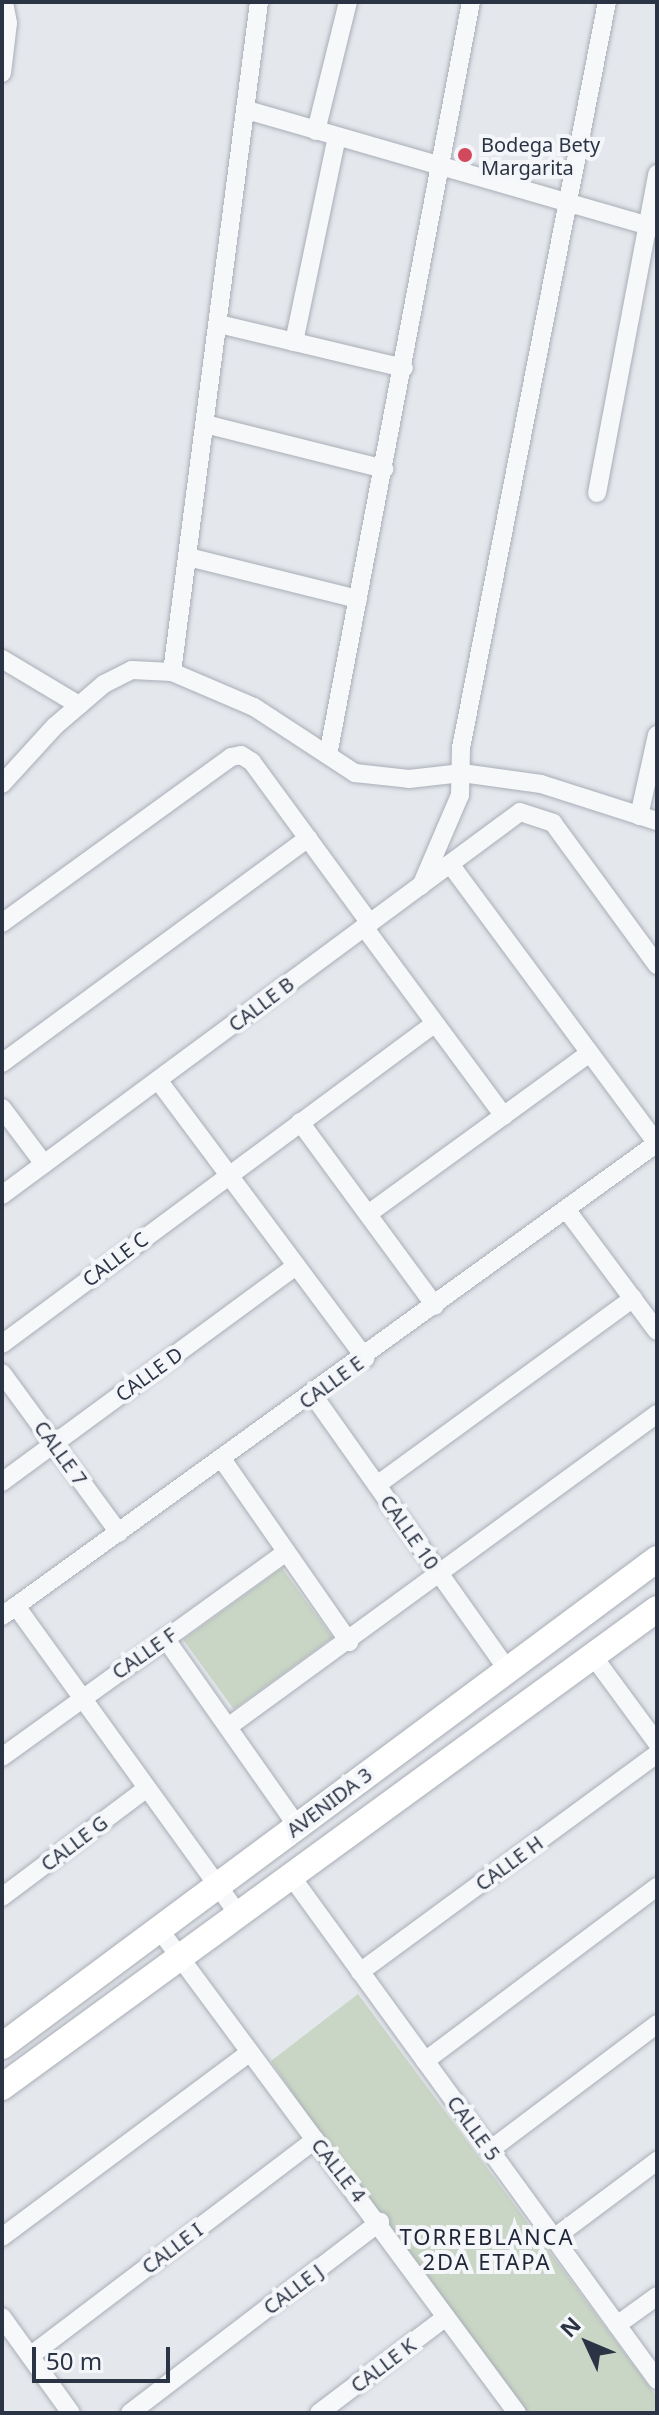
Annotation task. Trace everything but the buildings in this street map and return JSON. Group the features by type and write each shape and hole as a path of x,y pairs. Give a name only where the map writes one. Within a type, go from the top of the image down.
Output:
{"street":[{"path":"2,73 8,23 4,2"},
{"path":"172,672 259,2"},
{"path":"316,131 348,2"},
{"path":"328,755 443,169 471,2"},
{"path":"421,886 460,795 461,748 607,2"},
{"path":"247,110 566,206 652,227"},
{"path":"294,342 337,137"},
{"path":"597,493 652,227 657,174"},
{"path":"219,324 404,368"},
{"path":"205,424 384,469"},
{"path":"188,557 358,599"},
{"path":"2,659 79,705"},
{"path":"2,784 79,705 132,670 172,672 254,707 355,773 409,779 462,773 541,784 648,818 657,735"},
{"path":"2,923 231,757 241,755 252,762 308,838 434,1024 504,1116"},
{"name":"CALLE B","path":"2,1195 520,812 553,823 657,965"},
{"path":"2,1063 308,838"},
{"path":"450,864 657,1144"},
{"name":"CALLE C","path":"2,1344 434,1024"},
{"path":"368,1214 590,1053"},
{"path":"158,1080 365,1358"},
{"path":"2,1108 44,1164"},
{"path":"300,1122 435,1306"},
{"name":"CALLE E","path":"9,1611 365,1358 657,1144"},
{"path":"566,1209 657,1331"},
{"name":"CALLE D","path":"2,1482 296,1266"},
{"path":"377,1485 633,1298"},
{"name":"CALLE 7","path":"2,1373 119,1533"},
{"name":"CALLE 10","path":"313,1395 507,1669"},
{"path":"228,1727 441,1576 657,1414"},
{"path":"222,1459 349,1642"},
{"name":"CALLE F","path":"2,1757 286,1552"},
{"name":"AVENIDA 3","path":"2,2046 657,1559"},
{"name":"AVENIDA 3","path":"2,2087 657,1609"},
{"path":"9,1611 81,1698 238,1914"},
{"path":"165,1638 297,1826"},
{"path":"593,1656 657,1743"},
{"name":"CALLE H","path":"360,1972 657,1754"},
{"name":"CALLE G","path":"2,1897 147,1788"},
{"name":"CALLE 5","path":"291,1876 657,2380"},
{"path":"425,2061 657,1887"},
{"name":"CALLE 4","path":"159,1929 315,2140 380,2222 509,2410"},
{"path":"490,2150 657,2024"},
{"path":"2,2237 250,2052"},
{"name":"CALLE I","path":"30,2356 315,2140"},
{"path":"554,2238 657,2161"},
{"name":"CALLE J","path":"130,2413 380,2222"},
{"path":"617,2325 657,2296"},
{"path":"2,2317 71,2413"},
{"name":"CALLE K","path":"319,2413 446,2317"}],"green space":[{"path":"282,1568 333,1638 234,1709 183,1640"},
{"path":"358,1994 657,2397 657,2413 526,2413 380,2222 271,2061"}],"place":[{"name":"Bodega Bety Margarita","path":"465,155"}],"district":[{"name":"TORREBLANCA 2DA ETAPA","path":"487,2248"}]}
